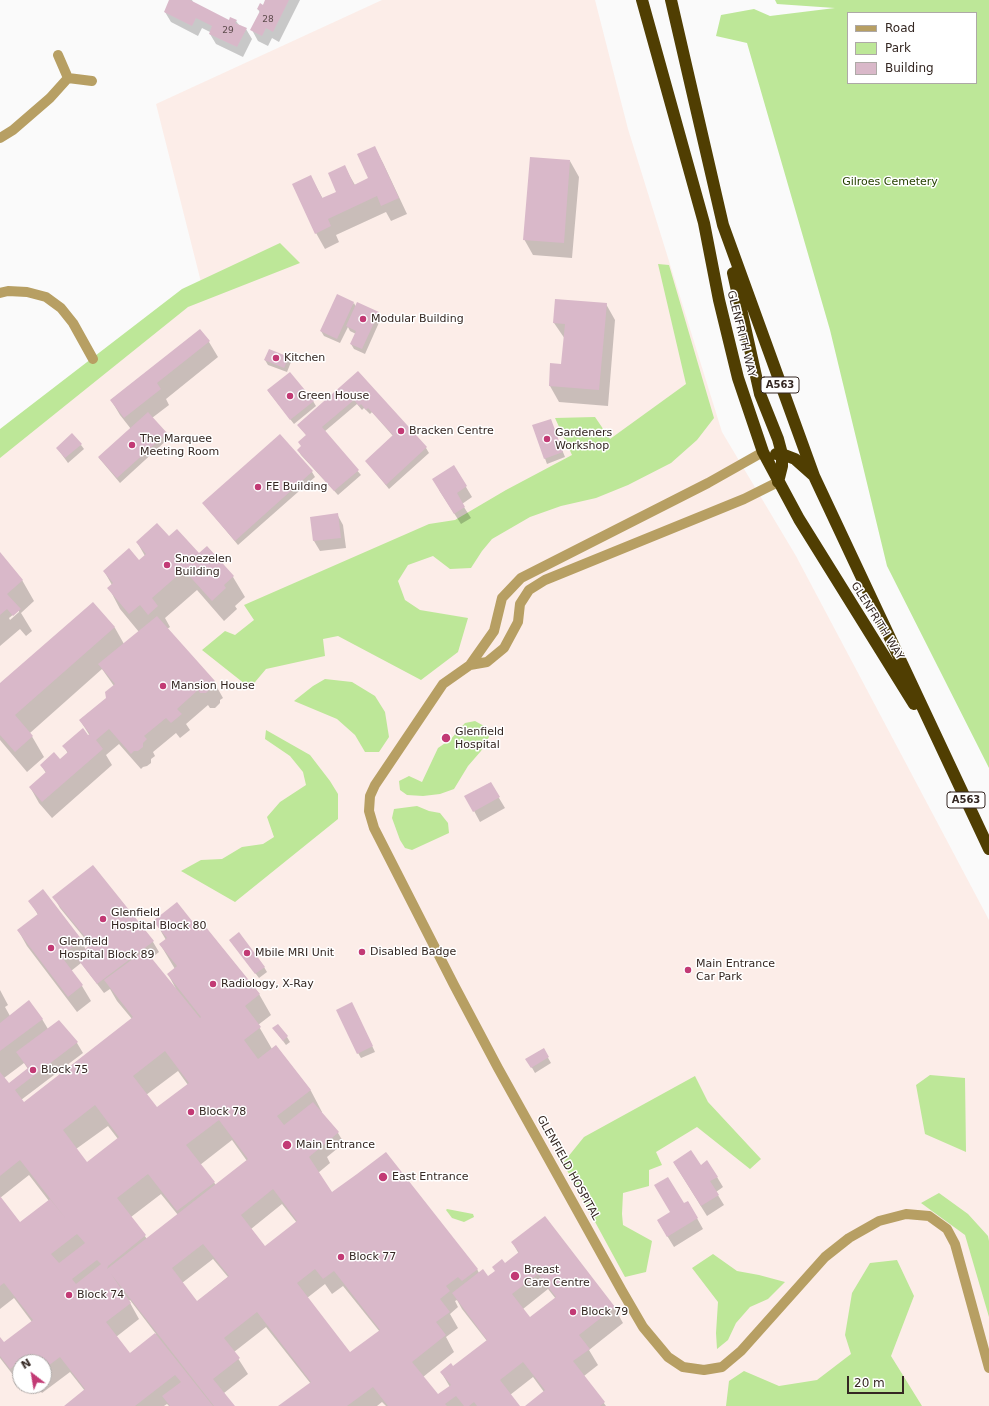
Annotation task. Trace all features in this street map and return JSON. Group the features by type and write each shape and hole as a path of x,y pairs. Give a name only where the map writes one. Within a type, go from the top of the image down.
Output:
{"highway":[{"name":"GLENFRITH WAY","path":"642,0 704,223 719,300 738,378 763,452 802,525 943,751"},
{"name":"GLENFRITH WAY","path":"671,0 723,225 814,476 989,849"},
{"name":"A563","path":"723,225 760,394 778,439 782,454 782,466 778,482"},
{"name":"A563","path":"763,452 782,454 795,459 814,476"}],"street":[{"path":"58,55 68,78"},
{"path":"68,78 92,81"},
{"path":"0,138 12,130 50,98 68,78"},
{"path":"0,293 27,292 46,297 61,308 73,323 93,359"},
{"path":"470,665 494,631 502,598 521,578 708,483 763,452"},
{"path":"470,665 487,662 504,648 518,622 520,604 529,590 540,583 744,499 778,482"},
{"name":"GLENFIELD HOSPITAL","path":"470,665 443,684 375,785 370,796 369,811 374,828 498,1068 643,1327 668,1357 683,1367 704,1370 722,1367 741,1351 825,1258 849,1238 879,1221 906,1214 929,1216 947,1229 955,1244 989,1368"}],"shaded area":[{"name":"Glenfield Hospital","path":"382,0 595,0 628,129 722,432 796,556 989,920 989,1406 0,1406 0,446 203,290 156,104"}],"green space":[{"name":"Gilroes Cemetery","path":"775,0 989,0 989,768 887,566 830,330 747,43 716,36 721,15 754,9 770,16 835,8 777,4"},
{"path":"280,243 300,263 188,307 0,458 0,429 182,289"},
{"path":"658,264 669,265 714,418 697,440 671,463 628,485 596,498 561,506 530,517 492,539 471,568 450,569 433,556 408,565 398,581 405,600 420,610 468,618 458,652 421,680 338,636 323,639 325,656 266,669 250,688 202,650 225,631 235,635 254,620 244,605 429,524 455,520 506,490 572,455 555,418 595,417 610,439 686,384"},
{"path":"325,679 352,682 375,696 385,712 389,737 379,752 365,752 355,735 337,719 294,701 313,686"},
{"path":"475,721 484,726 489,737 481,751 468,766 454,789 440,794 423,796 407,795 400,790 399,781 409,776 422,782 438,748 451,739 465,723"},
{"path":"266,730 310,755 338,794 338,819 235,902 181,871 201,860 222,859 242,847 263,844 274,837 267,817 280,802 306,785 303,772 290,756 265,739"},
{"path":"417,806 429,811 440,813 448,823 449,833 412,850 405,848 400,840 392,818 394,809"},
{"path":"930,1075 965,1078 966,1152 925,1134 916,1085"},
{"path":"695,1076 708,1102 761,1159 750,1169 697,1127 656,1152 662,1165 649,1170 649,1186 623,1193 623,1225 652,1241 646,1272 625,1277 563,1163 584,1137"},
{"path":"939,1193 968,1214 988,1236 989,1317 965,1235 921,1203"},
{"path":"446,1210 473,1214 474,1217 464,1222 452,1218"},
{"path":"713,1254 737,1271 785,1282 768,1299 750,1307 736,1323 728,1340 717,1349 716,1333 718,1302 692,1268"},
{"path":"897,1260 914,1296 891,1356 922,1406 726,1406 729,1381 744,1371 779,1386 817,1380 851,1354 845,1335 852,1293 870,1263"}],"building":[{"path":"169,0 190,0 229,20 230,17 237,20 235,23 247,28 237,47 209,34 212,26 196,18 192,26 164,12"},
{"path":"265,0 289,0 273,32 266,28 262,36 250,30 260,11 257,9 260,3 263,5"},
{"path":"375,146 399,198 381,206 377,196 328,219 331,226 315,234 292,184 311,175 322,198 336,192 328,173 345,165 354,185 368,178 357,154"},
{"path":"530,157 570,160 564,243 523,240"},
{"name":"Modular Building","path":"337,294 354,302 337,339 320,331"},
{"path":"555,299 607,303 599,390 549,386 550,363 561,364 565,324 553,323"},
{"name":"Modular Building","path":"357,302 379,312 362,349 350,344 356,331 346,326"},
{"path":"200,329 210,341 157,383 161,389 124,418 110,400"},
{"name":"Kitchen","path":"269,349 289,357 284,368 264,360"},
{"name":"Bracken Centre","path":"358,371 427,447 386,485 365,461 393,435 368,408 366,410 361,404 359,406 354,400 322,427 359,470 334,491 297,450 301,446 298,442 306,435 297,425"},
{"name":"Green House","path":"290,372 314,401 290,420 267,390"},
{"name":"The Marquee Meeting Room","path":"148,412 167,433 117,478 98,457"},
{"name":"Gardeners Workshop","path":"551,419 563,452 544,459 532,425"},
{"path":"72,433 82,444 65,458 56,448"},
{"name":"FE Building","path":"280,434 313,471 235,541 202,503"},
{"path":"454,465 467,486 457,493 465,507 454,514 432,479"},
{"path":"338,513 341,538 313,541 310,517"},
{"name":"Snoezelen Building","path":"157,523 169,536 177,529 199,553 207,546 234,576 224,585 226,588 212,601 184,570 152,598 158,606 148,615 140,605 129,614 107,588 113,583 103,571 129,548 139,560 146,554 136,542"},
{"path":"0,552 23,580 7,594 21,609 13,616 7,609 0,615"},
{"path":"93,602 115,627 15,715 33,736 15,752 0,735 0,683"},
{"name":"Mansion House","path":"157,616 215,681 212,684 212,687 206,693 200,693 198,690 177,709 182,714 171,723 166,718 144,736 147,739 143,743 143,747 131,754 109,729 96,740 103,749 42,802 29,787 46,772 40,765 54,752 60,759 68,752 62,746 83,728 88,735 90,734 79,720 106,698 105,692 115,684 98,664"},
{"path":"491,782 500,797 473,812 464,796"},
{"name":"Glenfield Hospital Block 80","path":"93,865 154,941 97,984 76,957 91,944 52,897"},
{"name":"Glenfield Hospital Block 89","path":"43,889 82,940 61,956 83,985 68,997 17,930 38,914 28,901"},
{"path":"177,902 200,931 205,926 260,994 245,1006 261,1027 244,1040 258,1059 276,1045 311,1090 277,1116 284,1125 313,1102 339,1132 309,1157 332,1192 386,1152 478,1269 462,1281 458,1277 446,1286 450,1291 440,1299 450,1312 436,1322 446,1335 412,1362 438,1394 451,1385 440,1372 451,1363 453,1366 487,1340 452,1293 483,1269 488,1276 495,1271 492,1267 502,1259 505,1263 519,1252 511,1242 545,1216 615,1307 579,1335 590,1349 573,1361 605,1402 600,1406 525,1406 545,1390 523,1362 500,1380 520,1406 477,1406 474,1402 469,1406 464,1406 456,1396 445,1404 447,1406 388,1406 373,1387 347,1406 278,1406 311,1382 257,1312 224,1338 240,1358 213,1379 235,1406 214,1406 111,1274 131,1303 106,1322 130,1353 155,1333 213,1406 170,1406 162,1396 181,1382 175,1375 135,1406 64,1406 85,1389 60,1357 52,1363 52,1354 12,1354 12,1367 10,1369 0,1356 0,1337 4,1342 33,1320 4,1283 0,1286 0,1196 20,1222 50,1199 66,1219 20,1160 0,1176 0,1072 9,1083 28,1068 16,1052 59,1020 78,1042 15,1090 24,1102 133,1017 104,980 145,950 200,1018 201,1017 167,974 177,966 159,944 167,938 153,921","holes":["165,1051 189,1083 157,1107 133,1076","95,1105 119,1137 87,1162 63,1130","219,1120 248,1159 107,1269 108,1266 146,1235 117,1198 148,1174 177,1211 215,1182 186,1145","273,1189 297,1221 265,1246 241,1215","77,1234 85,1243 59,1263 51,1254","203,1244 229,1276 197,1301 172,1268","97,1260 101,1264 76,1284 72,1279","315,1269 323,1279 334,1271 380,1330 350,1352 297,1283","538,1274 556,1297 530,1317 512,1294"]},
{"name":"Mbile MRI Unit","path":"239,932 265,967 255,974 229,940"},
{"path":"29,1000 43,1019 0,1051 0,1023"},
{"path":"352,1002 373,1046 357,1054 336,1010"},
{"path":"278,1024 288,1036 283,1041 272,1028"},
{"path":"544,1048 549,1057 531,1068 525,1059"},
{"path":"691,1150 701,1165 707,1160 718,1177 710,1181 719,1195 701,1206 673,1162"},
{"path":"668,1177 684,1203 688,1201 698,1218 667,1237 657,1220 670,1212 654,1185"}],"place":[{"name":"Modular Building","path":"363,319"},
{"name":"Kitchen","path":"276,358"},
{"name":"Green House","path":"290,396"},
{"name":"Bracken Centre","path":"401,431"},
{"name":"Gardeners Workshop","path":"547,439"},
{"name":"The Marquee Meeting Room","path":"132,445"},
{"name":"FE Building","path":"258,487"},
{"name":"Snoezelen Building","path":"167,565"},
{"name":"Mansion House","path":"163,686"},
{"name":"Glenfield Hospital","path":"446,738"},
{"name":"Glenfield Hospital Block 80","path":"103,919"},
{"name":"Glenfield Hospital Block 89","path":"51,948"},
{"name":"Disabled Badge","path":"362,952"},
{"name":"Mbile MRI Unit","path":"247,953"},
{"name":"Main Entrance Car Park","path":"688,970"},
{"name":"Radiology, X-Ray","path":"213,984"},
{"name":"Block 75","path":"33,1070"},
{"name":"Block 78","path":"191,1112"},
{"name":"Main Entrance","path":"287,1145"},
{"name":"East Entrance","path":"383,1177"},
{"name":"Block 77","path":"341,1257"},
{"name":"Breast Care Centre","path":"515,1276"},
{"name":"Block 74","path":"69,1295"},
{"name":"Block 79","path":"573,1312"}]}
